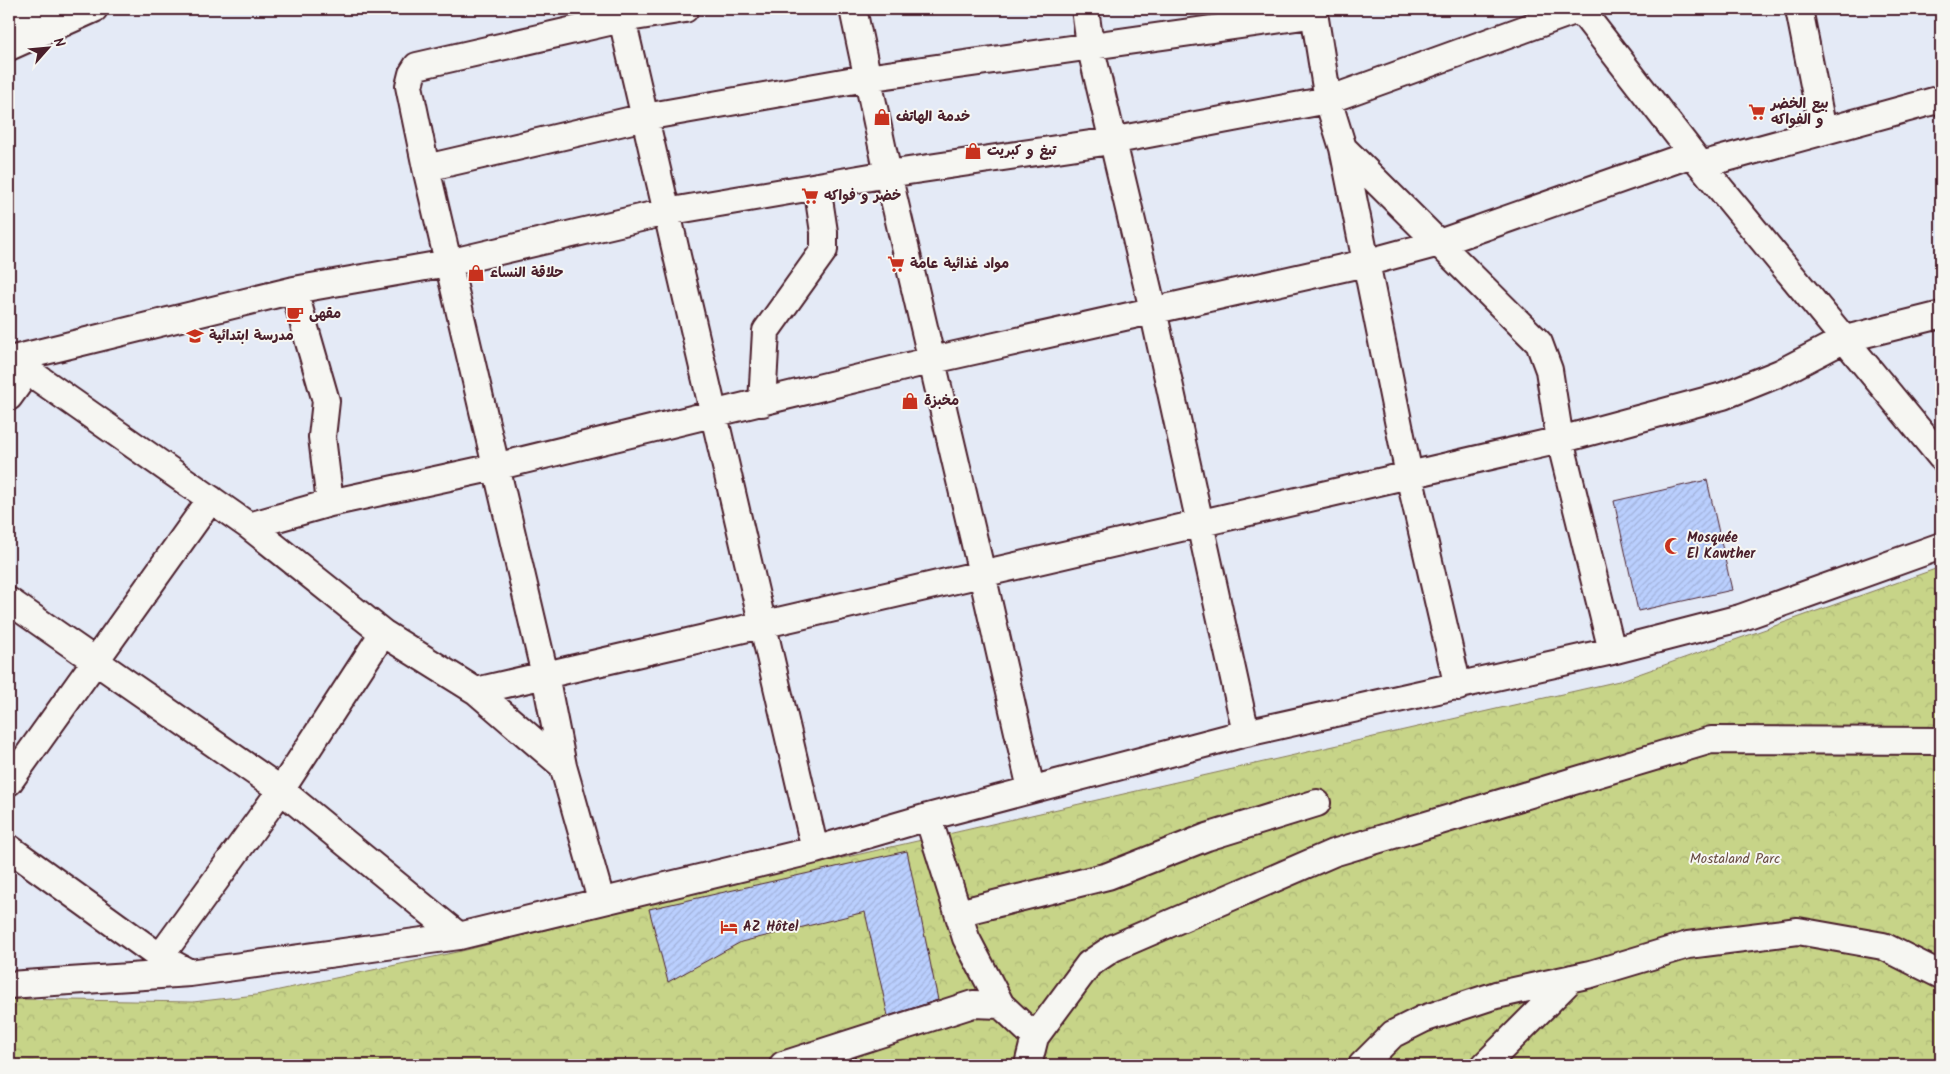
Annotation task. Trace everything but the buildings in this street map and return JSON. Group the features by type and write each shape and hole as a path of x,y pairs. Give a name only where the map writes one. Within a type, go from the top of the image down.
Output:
{"street":[{"path":"9,23 40,9"},
{"path":"9,47 94,9"},
{"path":"601,900 563,766 545,675 495,467 409,86 412,74 418,66 622,19 685,9"},
{"path":"853,9 866,78 933,360 1031,790"},
{"path":"1085,9 1090,46 1111,141 1153,310 1246,733"},
{"path":"16,364 294,290 448,263 666,212 888,174 1111,141 1328,100 1580,9 1696,159 1941,457"},
{"path":"1799,9 1823,131"},
{"path":"426,168 644,117 866,78 1310,15 1315,19 1328,100 1343,148 1409,475 1458,686"},
{"path":"622,19 764,624 814,850"},
{"path":"249,526 330,503 495,467 933,360 1365,263 1439,243 1696,159 1823,131 1941,99"},
{"path":"1343,148 1539,344 1549,370 1560,440 1612,651"},
{"path":"762,402 766,331 824,250 824,232 816,186"},
{"path":"294,290 326,401 322,437 330,503"},
{"path":"476,691 1560,440 1723,396 1780,372 1845,339 1941,314"},
{"path":"9,397 16,364"},
{"path":"16,364 249,526 383,633 476,691 563,766"},
{"path":"9,782 97,661 210,499"},
{"path":"9,985 190,973 458,936 814,850 928,817 1246,733 1612,651 1740,618 1941,546"},
{"path":"9,601 281,790 458,936"},
{"path":"160,957 281,790 383,633"},
{"path":"1028,1065 1035,1037 1089,964 1113,948 1333,853 1711,740 1941,740"},
{"path":"958,913 1108,876 1207,837 1317,802"},
{"path":"928,817 966,938 1001,1005 1035,1037"},
{"path":"9,848 160,957 190,973"},
{"path":"1362,1065 1393,1034 1423,1019 1496,995 1572,978 1688,945 1798,931 1883,946 1941,974"},
{"path":"1485,1065 1572,978"},
{"path":"783,1065 973,1004 1001,1005"}],"green space":[{"name":"Mostaland Parc","path":"1941,567 1941,1065 9,1065 9,999 193,1002 256,995 466,950 720,886 1619,681"}],"place":[{"name":"بيع الخضر و الفواكه","path":"1757,112"},
{"name":"خدمة الهاتف","path":"882,117"},
{"name":"تبغ و كبريت","path":"973,151"},
{"name":"خضر و فواكه","path":"810,196"},
{"name":"مواد غذائية عامة","path":"896,264"},
{"name":"حلاقة النساء","path":"476,273"},
{"name":"مقهى","path":"295,314"},
{"name":"مدرسة ابتدائية","path":"195,336"},
{"name":"مخبزة","path":"910,401"},
{"name":"Mosquée El Kawther","path":"1673,546"},
{"name":"AZ Hôtel","path":"729,927"}]}
